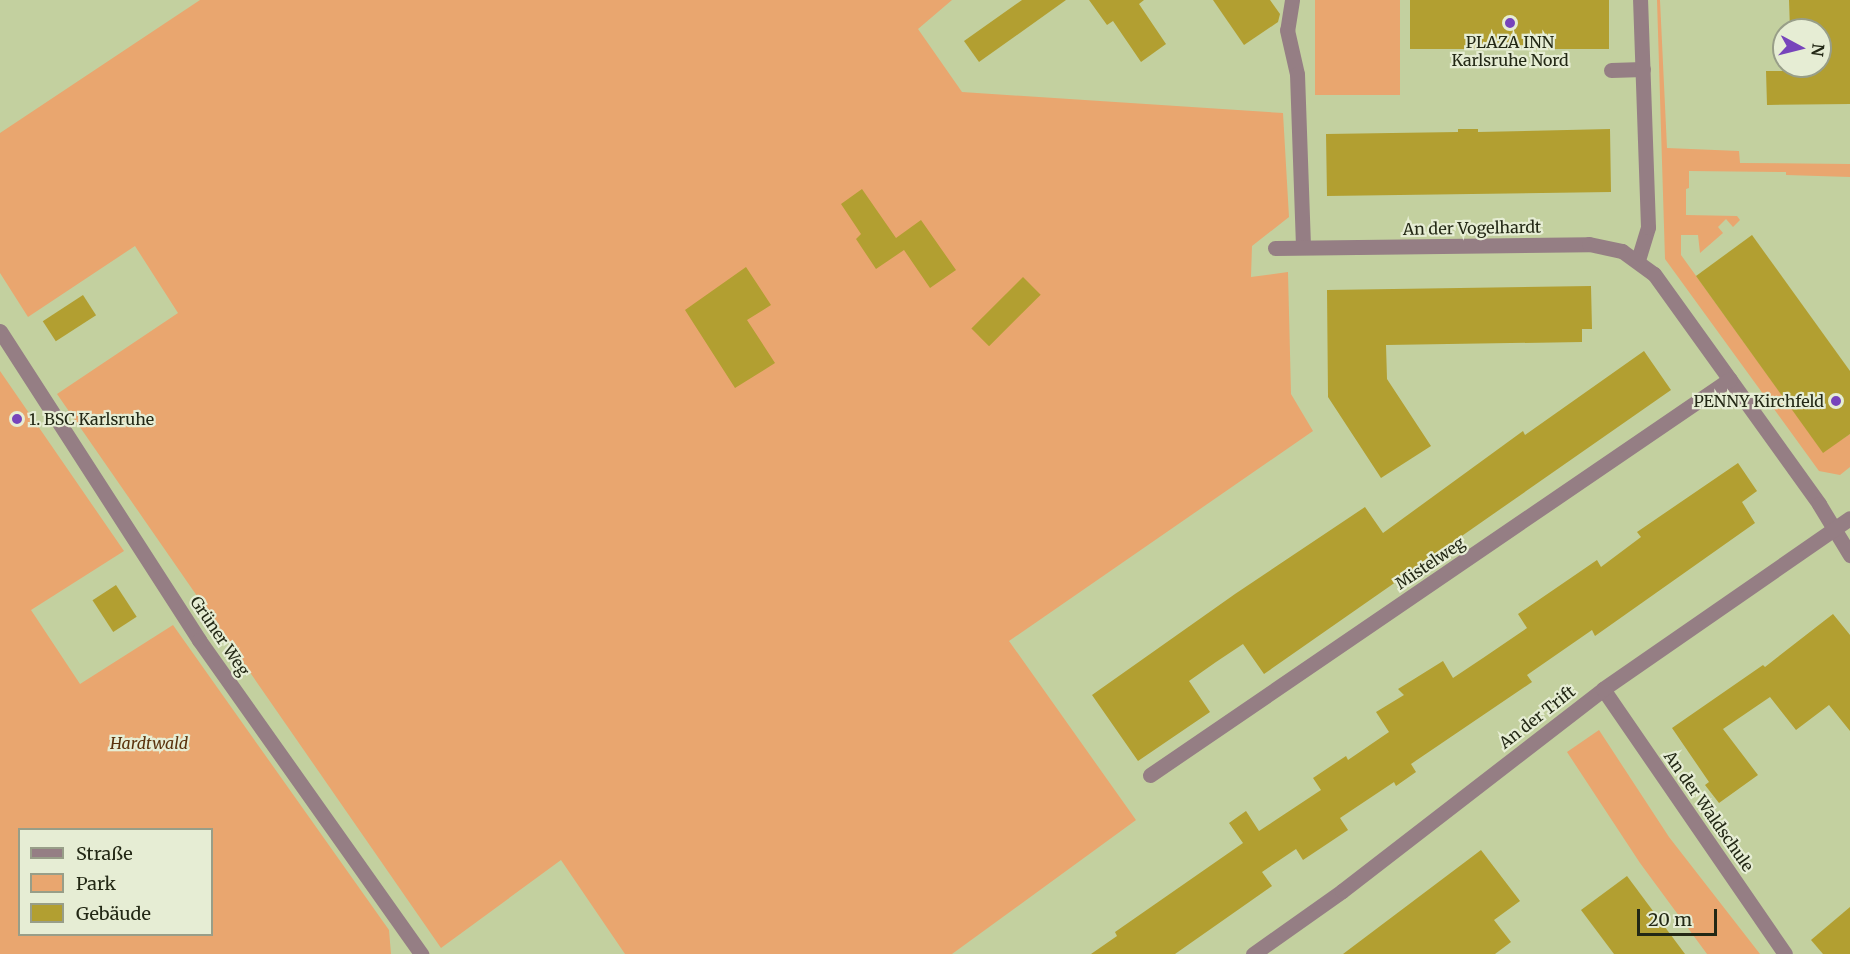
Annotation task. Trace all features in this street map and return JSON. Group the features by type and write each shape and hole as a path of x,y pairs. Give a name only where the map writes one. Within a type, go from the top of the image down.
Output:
{"street":[{"path":"1292,0 1287,30 1297,74 1302,247"},
{"path":"1638,260 1648,227 1640,0"},
{"path":"1611,70 1643,69"},
{"name":"An der Vogelhardt","path":"1275,248 1588,244 1606,246 1638,260 1654,274 1730,379 1819,504 1850,555"},
{"name":"Grüner Weg","path":"0,331 199,639 421,954"},
{"name":"Mistelweg","path":"1150,775 1730,379"},
{"name":"An der Trift","path":"1253,954 1342,891 1603,689 1850,518"},
{"name":"An der Waldschule","path":"1603,689 1785,954"}],"green space":[{"path":"200,0 952,0 918,29 962,92 1283,113 1289,217 1252,246 1251,277 1288,272 1291,394 1313,431 1009,641 1136,820 952,954 625,954 561,860 441,948 57,394 178,313 135,246 28,317 0,273 0,133"},
{"path":"1315,0 1400,0 1400,95 1315,95"},
{"path":"1657,0 1660,0 1667,148 1739,151 1740,163 1850,164 1850,177 1786,175 1786,172 1689,171 1686,215 1737,216 1740,220 1733,227 1726,219 1718,227 1723,233 1700,253 1698,235 1681,235 1681,255 1823,452 1850,434 1850,467 1840,475 1819,471 1665,259"},
{"name":"Hardtwald","path":"0,371 124,551 31,610 80,684 173,625 389,930 391,954 0,954"},
{"path":"1599,730 1669,837 1760,954 1707,954 1640,863 1567,752"}],"building":[{"path":"1022,0 1066,0 979,62 964,41"},
{"path":"1089,0 1144,0 1139,4 1166,44 1141,62 1113,21 1107,25"},
{"path":"1213,0 1270,0 1280,14 1278,22 1244,45"},
{"name":"PLAZA INN Karlsruhe Nord","path":"1410,0 1609,0 1609,49 1410,49"},
{"path":"1789,0 1850,0 1850,104 1767,105 1766,71 1772,71 1772,78 1832,78 1832,18 1790,18"},
{"path":"1458,129 1478,129 1478,132 1610,129 1611,192 1327,196 1326,134 1458,132"},
{"path":"862,189 896,238 921,220 956,270 930,288 904,250 876,269 856,239 861,234 841,204"},
{"path":"1752,235 1850,371 1850,434 1823,453 1696,276"},
{"path":"746,267 771,305 747,320 775,363 735,388 685,310"},
{"path":"1023,277 1041,295 989,346 971,329"},
{"path":"1591,286 1592,329 1582,329 1582,342 1386,345 1387,379 1431,446 1381,478 1328,397 1327,290"},
{"path":"83,295 96,315 56,341 43,321"},
{"path":"1644,351 1671,390 1264,674 1243,644 1216,662 1189,681 1210,712 1138,761 1092,695 1235,594 1365,507 1383,533 1523,431 1525,435"},
{"path":"1738,463 1757,491 1742,502 1755,523 1595,636 1592,630 1527,675 1532,682 1411,764 1416,772 1396,786 1394,782 1340,818 1348,830 1303,860 1296,849 1262,872 1272,886 1175,954 1091,954 1117,936 1115,932 1243,843 1229,823 1246,811 1259,831 1321,790 1313,778 1346,756 1348,760 1389,732 1376,712 1404,695 1398,689 1443,661 1453,678 1527,628 1518,614 1597,560 1601,567 1641,537 1637,532"},
{"path":"116,585 137,617 113,632 93,600"},
{"path":"1833,614 1850,635 1850,731 1829,705 1796,730 1770,697 1723,729 1758,775 1719,803 1705,785 1709,782 1672,728 1763,665 1765,667"},
{"path":"1481,850 1520,901 1494,920 1511,942 1495,954 1343,954"},
{"path":"1627,876 1685,954 1614,954 1581,910"},
{"path":"1850,907 1850,954 1823,954 1811,940"}],"place":[{"name":"PLAZA INN Karlsruhe Nord","path":"1510,23"},
{"name":"PENNY Kirchfeld","path":"1836,401"},
{"name":"1. BSC Karlsruhe","path":"17,419"}]}
